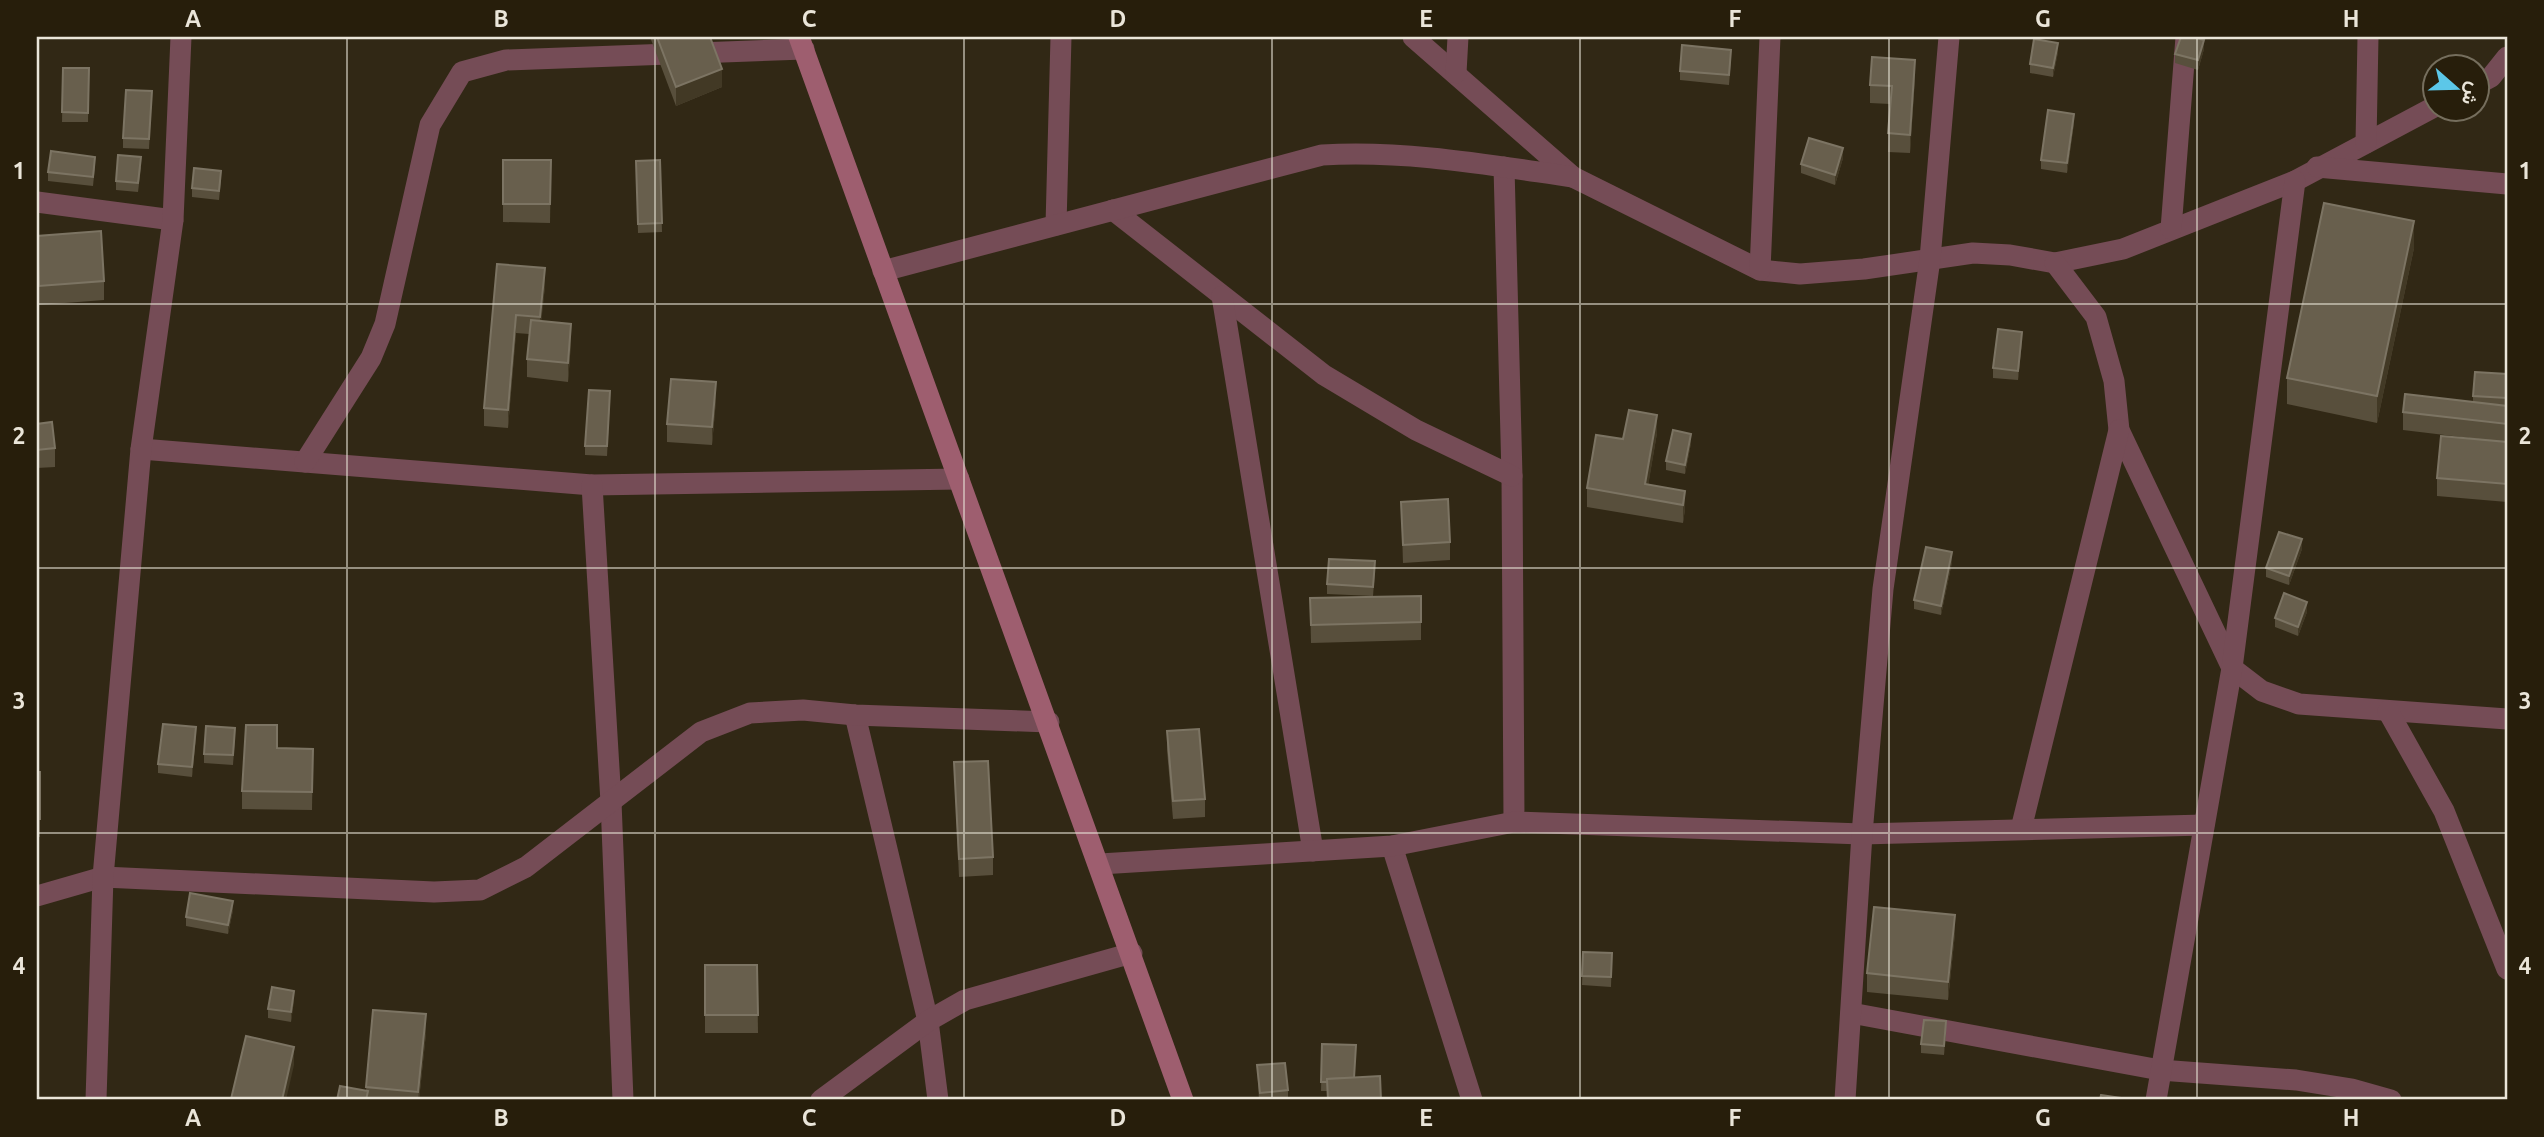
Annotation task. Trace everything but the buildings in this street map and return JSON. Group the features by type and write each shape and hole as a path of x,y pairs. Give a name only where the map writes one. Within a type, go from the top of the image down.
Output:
{"street":[{"path":"96,1100 103,877 141,449 173,219 181,37"},
{"path":"1056,225 1061,37"},
{"path":"1413,37 1573,177 1760,270 1800,274 1864,269 1973,253 2010,255 2055,263 2123,249 2295,181 2422,113"},
{"path":"1455,73 1458,37"},
{"path":"1760,270 1770,37"},
{"path":"1845,1100 1862,834 1883,589 1930,259 1949,37"},
{"path":"2171,229 2186,37"},
{"path":"2366,143 2368,37"},
{"path":"305,462 375,347 385,324 430,125 462,72 506,60 801,43 1184,1100"},
{"path":"2492,76 2507,57"},
{"path":"883,271 1322,155 1368,152 1422,155 1573,177"},
{"path":"1504,167 1512,476 1514,822"},
{"path":"2317,167 2507,184"},
{"path":"2156,1100 2232,667 2295,181"},
{"path":"37,202 173,219"},
{"path":"1112,210 1336,382 1416,430 1512,476"},
{"path":"2021,830 2119,430 2114,381 2096,317 2055,263"},
{"path":"1222,296 1313,851"},
{"path":"2119,430 2232,667 2262,691 2299,704 2507,719"},
{"path":"141,449 592,485 959,479"},
{"path":"592,485 611,802 623,1100"},
{"path":"37,896 103,877 434,892 480,890 526,867 701,732 750,713 803,710 855,715 1049,722"},
{"path":"2388,711 2444,811 2507,969"},
{"path":"855,715 928,1021 938,1100"},
{"path":"1100,864 1392,846 1514,822 1862,834 2204,825"},
{"path":"1392,846 1472,1100"},
{"path":"821,1100 928,1021 965,1000 1132,953"},
{"path":"1851,1013 2160,1070 2296,1080 2352,1089 2391,1100"}]}
